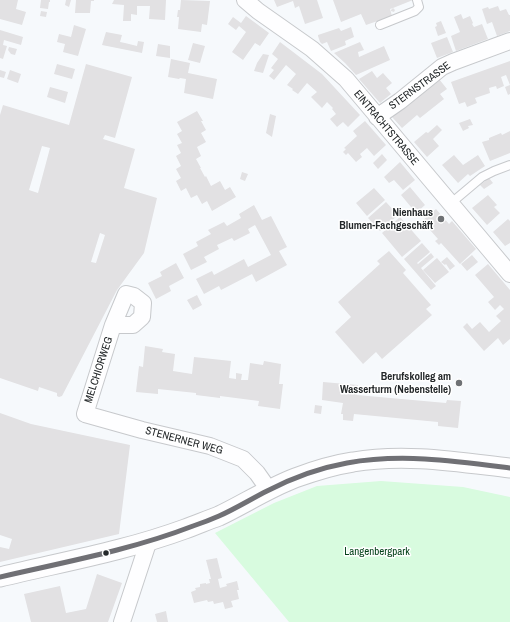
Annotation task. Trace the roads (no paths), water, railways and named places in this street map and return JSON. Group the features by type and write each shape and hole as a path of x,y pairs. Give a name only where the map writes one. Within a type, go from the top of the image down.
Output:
{"street":[{"name":"EINTRACHTSTRASSE","path":"245,0 258,11 312,49 346,79 510,274"},
{"name":"STERNSTRASSE","path":"377,117 400,101 442,67 510,41"},
{"name":"MELCHIORWEG","path":"84,414 113,325"},
{"name":"STENERNER WEG","path":"84,414 142,430 210,446 243,459 257,473 269,490"},
{"path":"0,577 106,552 184,529 219,516 293,479 353,462 376,458 418,458 510,468"},
{"path":"122,622 150,540"}],"lane":[{"path":"380,25 415,11 418,7 417,0"},
{"path":"450,204 482,177 510,165"}],"place":[{"name":"Nienhaus Blumen-Fachgeschäft","path":"441,219"},
{"name":"Berufskolleg am Wasserturm (Nebenstelle)","path":"459,383"}],"park label":[{"name":"Langenbergpark","path":"377,552"}]}
